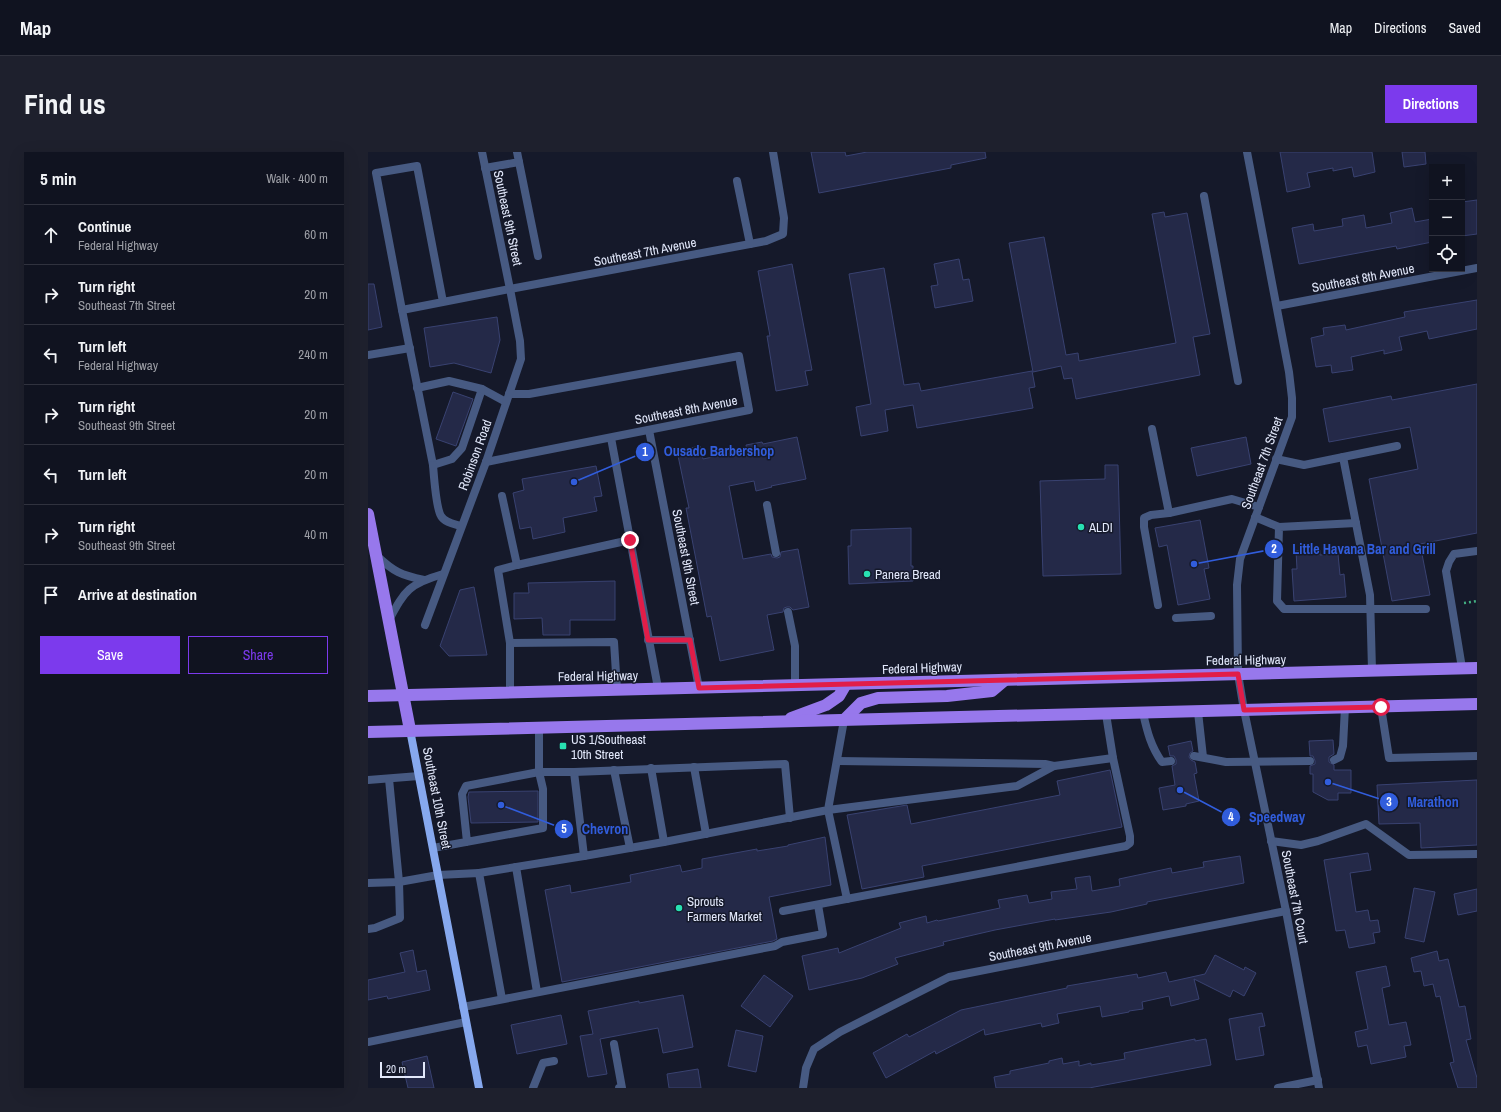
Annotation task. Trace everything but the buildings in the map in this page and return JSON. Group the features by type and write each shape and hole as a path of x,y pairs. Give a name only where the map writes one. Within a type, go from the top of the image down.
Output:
{"main road":[{"name":"Southeast 10th Street","path":"368,514 373,551 389,620 410,730"},
{"name":"Federal Highway","path":"368,696 1477,668"},
{"path":"844,720 862,703 878,698 947,696 992,691 1005,680"},
{"path":"781,722 826,705 839,696 846,684"},
{"path":"368,732 1477,704"}],"street":[{"name":"Southeast 9th Street","path":"482,152 510,289"},
{"path":"517,152 538,256"},
{"name":"Southeast 7th Avenue","path":"402,310 766,241 783,234 784,218 773,152"},
{"name":"Southeast 7th Street","path":"1244,710 1238,674 1237,585 1240,559 1292,417 1292,398 1289,372 1247,152"},
{"path":"485,168 519,162"},
{"path":"443,302 417,166 376,173 433,466 441,516 446,521 461,526"},
{"path":"737,181 750,244"},
{"path":"1204,196 1238,381"},
{"name":"Southeast 8th Avenue","path":"1277,306 1477,268"},
{"name":"Robinson Road","path":"424,625 486,462 521,359 520,341 510,289"},
{"path":"368,355 410,348"},
{"name":"Southeast 8th Avenue","path":"486,462 749,410 739,356 508,398"},
{"path":"417,388 449,381 482,389 508,398"},
{"path":"433,466 452,459 462,448 482,389"},
{"path":"1152,429 1169,513"},
{"name":"Southeast 9th Street","path":"649,430 699,688"},
{"path":"611,438 658,688"},
{"path":"1276,459 1304,466 1397,446"},
{"path":"1343,457 1370,595 1372,670"},
{"path":"502,496 517,565"},
{"path":"1158,605 1144,527 1144,518 1151,515 1169,513 1232,499 1259,507"},
{"path":"767,505 776,553"},
{"path":"1255,517 1279,527 1356,523"},
{"path":"1279,527 1277,601 1284,609 1426,609"},
{"path":"510,692 510,643 498,570 630,540"},
{"path":"373,551 391,569 406,576 424,580"},
{"path":"1462,668 1446,571 1454,554 1477,551"},
{"path":"389,620 399,600 410,588 424,580 443,574"},
{"path":"788,612 795,646 795,685"},
{"path":"1176,618 1211,616"},
{"path":"648,640 690,640"},
{"path":"510,643 614,642 617,689"},
{"path":"1334,760 1340,757 1343,746 1345,707"},
{"path":"1381,707 1389,758 1477,756"},
{"name":"Southeast 7th Court","path":"1244,710 1286,911 1319,1084"},
{"path":"1198,712 1203,757"},
{"path":"1143,713 1149,738 1155,753 1162,762 1171,761"},
{"path":"783,911 1126,846 1130,843 1130,836 1113,758 1106,714"},
{"path":"844,720 838,761 828,810 847,899"},
{"path":"433,848 543,828 543,790 539,772 539,727"},
{"name":"Southeast 10th Street","path":"410,730 479,1088"},
{"path":"1194,756 1226,762 1310,761"},
{"path":"838,761 1045,764 1054,766 1113,758"},
{"path":"467,842 462,794 466,786 539,772 785,764 790,818"},
{"path":"368,883 399,882 438,875 479,873 516,868 664,842 828,810 1017,786 1054,766"},
{"path":"694,767 706,834"},
{"path":"651,768 664,842"},
{"path":"614,770 630,848"},
{"path":"574,772 584,856"},
{"path":"368,780 419,776"},
{"path":"368,929 375,928 400,918 399,882 389,779"},
{"path":"1271,841 1301,845 1318,841 1366,824 1409,855 1477,854"},
{"path":"516,868 537,992"},
{"path":"479,873 502,999"},
{"path":"463,1007 775,946 782,942 823,934 818,905"},
{"name":"Southeast 9th Avenue","path":"803,1088 806,1068 814,1049 840,1032 949,977 1286,911"},
{"path":"368,1042 466,1022"},
{"path":"614,1044 622,1088 620,1088"},
{"path":"533,1088 543,1063 554,1061"},
{"path":"1278,1088 1319,1084"}],"path":[{"path":"1464,603 1477,601"}],"place":[{"name":"Ousado Barbershop","path":"574,482"},
{"name":"ALDI","path":"1081,527"},
{"name":"Little Havana Bar and Grill","path":"1194,564"},
{"name":"Panera Bread","path":"867,574"},
{"name":"US 1/Southeast 10th Street","path":"563,746"},
{"name":"Marathon","path":"1328,782"},
{"name":"Speedway","path":"1180,790"},
{"name":"Chevron","path":"501,805"},
{"name":"Sprouts Farmers Market","path":"679,908"}],"route":[{"path":"630,540 648,640 690,640 699,688 1238,674 1244,710 1381,707"}]}
